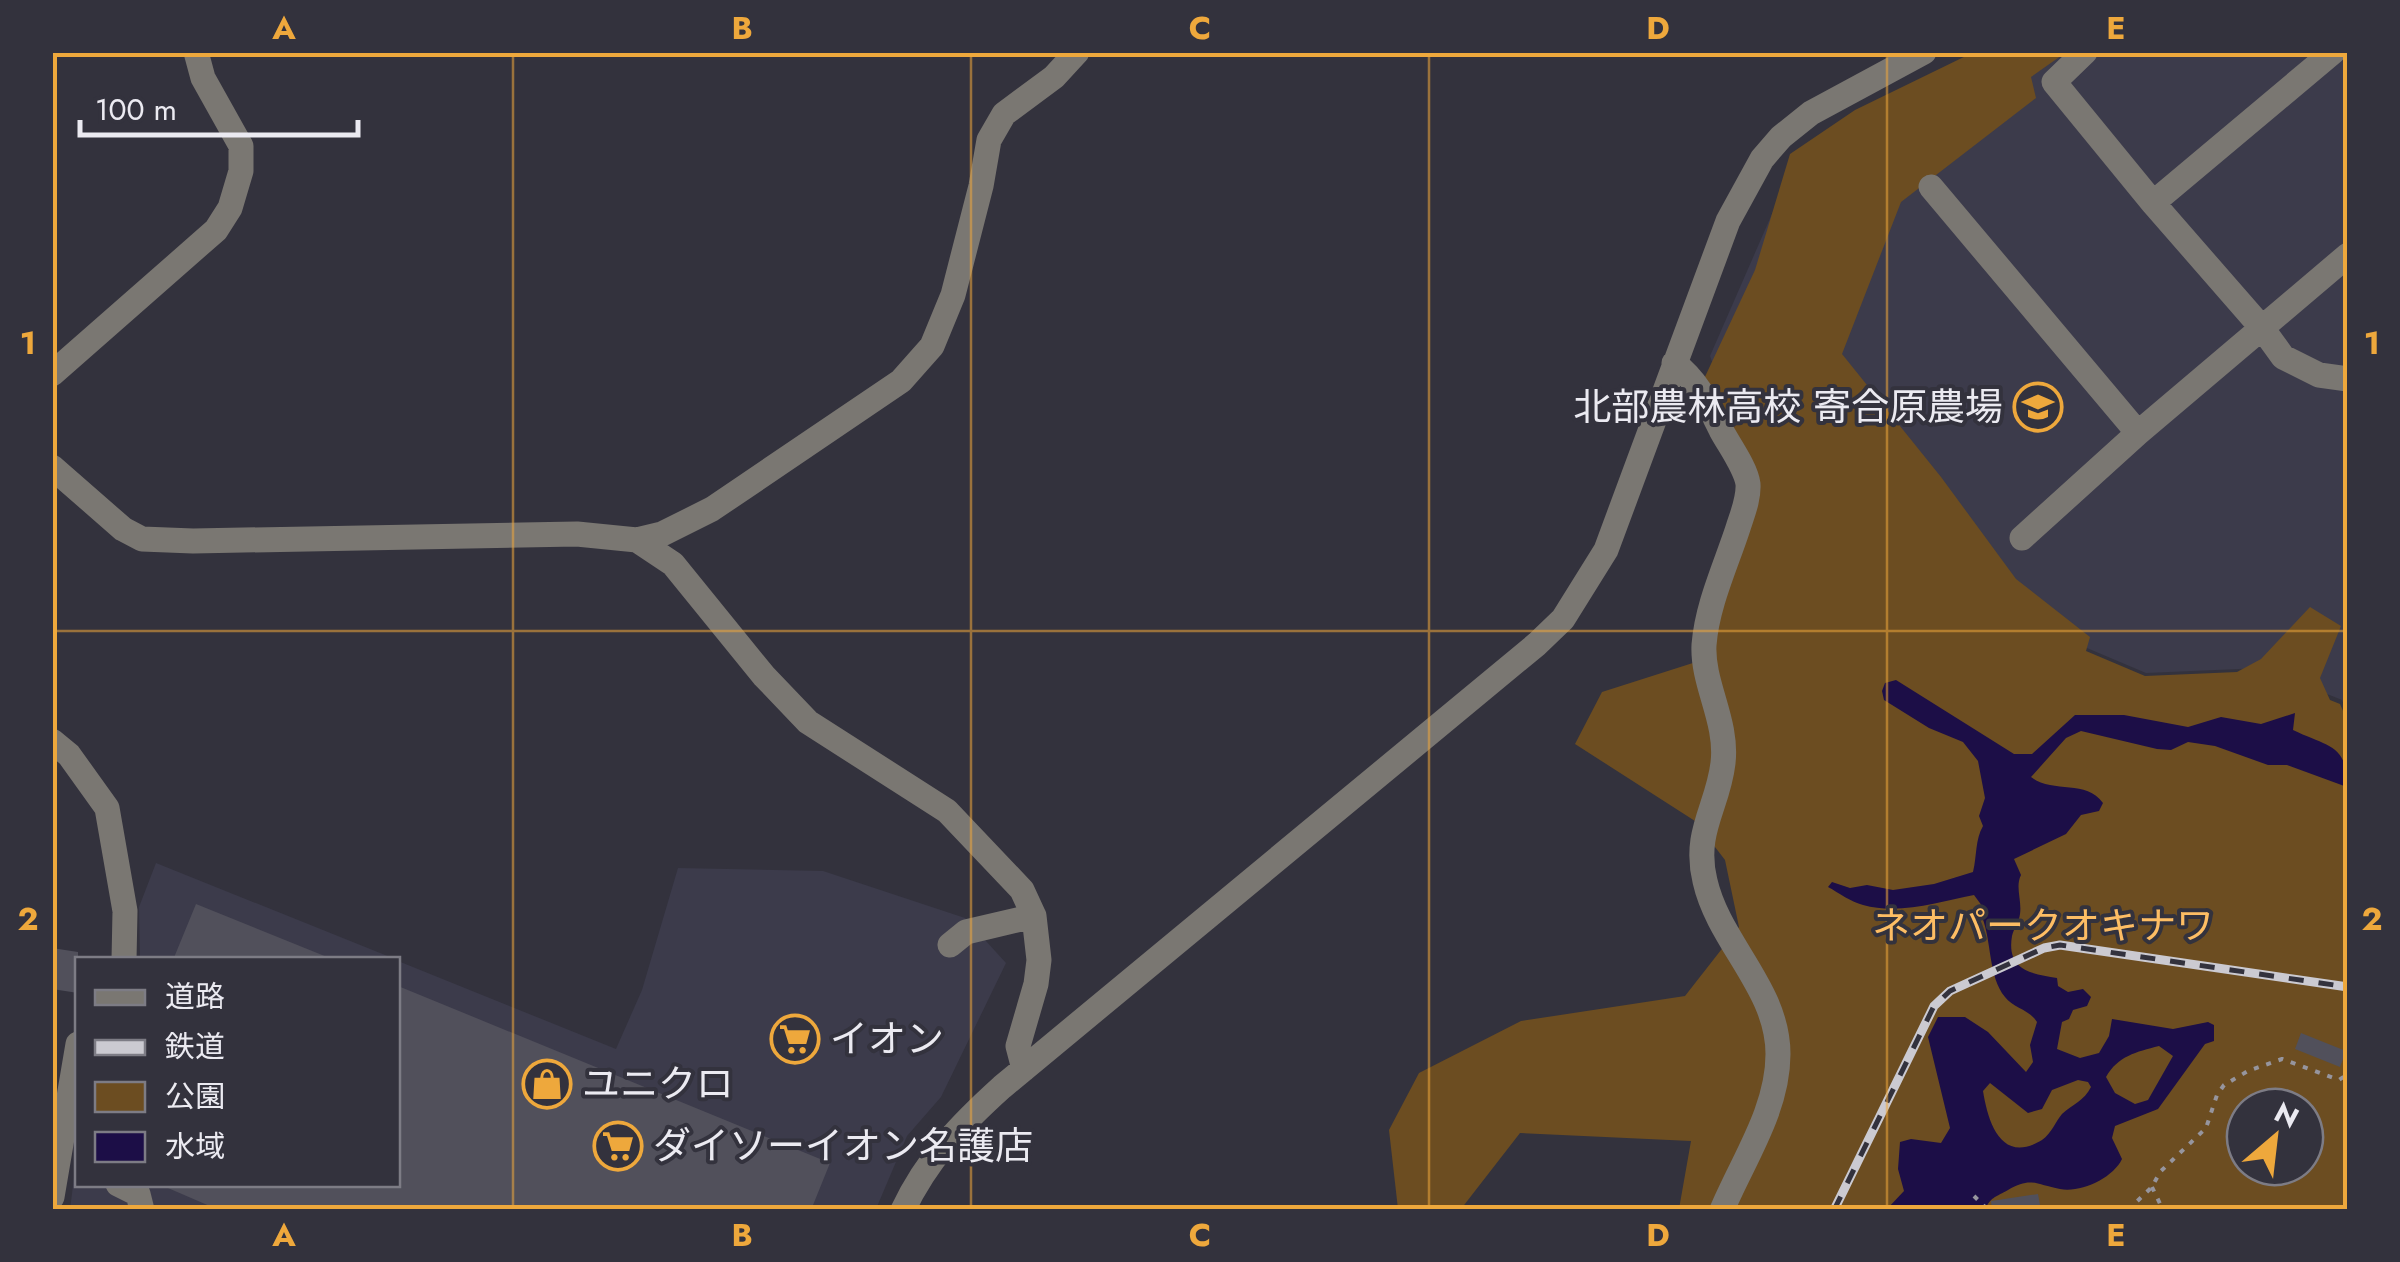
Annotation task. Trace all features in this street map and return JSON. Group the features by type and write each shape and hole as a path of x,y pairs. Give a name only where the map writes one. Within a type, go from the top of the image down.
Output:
{"street":[{"path":"52,374 216,230 230,208 241,171 241,146 203,78 196,52"},
{"path":"52,467 123,530 142,539 193,542 577,534 637,540 662,534 712,510 902,381 932,346 953,295 989,140 1004,114 1054,78 1077,52"},
{"path":"903,1210 917,1180 940,1147 970,1116 1538,644 1563,619 1606,550 1744,186 1780,137 1811,113 1924,52"},
{"path":"2085,52 2054,82 2283,358 2319,374 2348,379"},
{"path":"2152,203 2333,52"},
{"path":"1931,188 2138,433"},
{"path":"2022,538 2138,433 2348,255"},
{"path":"1674,364 1692,376 1748,482 1744,510 1704,649 1724,731 1723,766 1706,817 1701,848 1705,882 1718,916 1763,993 1774,1025 1778,1055 1768,1112 1722,1210"},
{"path":"637,540 673,564 764,676 808,722 947,811 1022,890 1034,916 1038,946 1036,984 1018,1046 1024,1069"},
{"path":"52,741 69,755 107,808 125,910 124,957"},
{"path":"950,945 966,932 1034,916"},
{"path":"52,1198 69,1161 75,1083"},
{"path":"124,1187 138,1194 142,1210"}],"path":[{"path":"2128,1210 2152,1187 2160,1172 2206,1128 2224,1086 2248,1071 2282,1059 2339,1080 2348,1074"},
{"path":"2152,1187 2163,1210"},
{"path":"1974,1196 1988,1210"}],"shaded area":[{"name":"北部農林高校 寄合原農場","path":"2003,53 2347,53 2347,712 2342,700 2262,668 2146,673 1910,573 1746,458 1710,356 1782,191"},
{"path":"156,863 390,957 140,957 139,907"},
{"name":"イオン","path":"678,868 823,871 965,918 1006,963 941,1097 907,1136 876,1209 70,1210 75,1169 75,1187 400,1187 400,962 616,1049 642,990"}],"green space":[{"name":"ネオパークオキナワ","path":"1972,53 2065,53 2031,77 2036,98 1901,202 1842,354 1941,477 2016,579 2090,637 2086,651 2145,676 2237,672 2261,659 2310,607 2341,626 2320,678 2330,700 2340,704 2347,720 2347,1209 1679,1209 1691,1141 1520,1133 1461,1209 1398,1209 1389,1130 1419,1073 1521,1021 1685,996 1739,927 1725,860 1695,821 1575,744 1602,692 1696,662 1758,488 1703,381 1755,270 1790,154 1855,110"}],"water":[{"path":"1896,680 2014,754 2032,754 2075,715 2124,715 2188,727 2221,717 2261,724 2295,713 2293,730 2334,749 2344,762 2347,787 2287,765 2268,765 2215,746 2188,742 2171,750 2157,749 2081,731 2066,738 2031,777 2049,785 2088,791 2103,803 2099,811 2081,815 2066,834 2014,859 2021,875 2020,914 2012,936 2013,957 2023,969 2057,978 2058,986 2068,992 2083,989 2091,997 2087,1006 2073,1010 2069,1019 2062,1022 2057,1049 2080,1058 2099,1053 2109,1036 2112,1019 2173,1029 2208,1022 2214,1025 2214,1041 2205,1044 2158,1109 2115,1126 2112,1138 2122,1159 2096,1183 2068,1190 2023,1183 1995,1197 1985,1209 1887,1209 1904,1191 1898,1169 1900,1142 1911,1139 1941,1143 1950,1128 1928,1037 1938,1017 1965,1017 1988,1032 2026,1072 2033,1062 2030,1045 2037,1022 2008,1001 2000,989 1982,917 1985,910 1974,895 1891,909 1859,904 1828,887 1832,882 1850,888 1867,885 1893,890 1934,884 1973,872 1983,826 1979,816 1985,798 1978,761 1963,742 1929,728 1884,700 1885,683","holes":["2159,1046 2173,1056 2148,1100 2135,1104 2115,1093 2106,1077 2116,1064","2078,1080 2091,1087 2042,1140 2016,1147 2007,1144 1993,1127 1983,1091 1990,1083 2028,1113 2042,1109 2052,1090"]}],"building":[{"path":"196,904 327,957 174,957"},
{"path":"52,948 78,952 75,993 52,989"},
{"path":"400,987 830,1163 811,1210 219,1210 166,1187 400,1187"},
{"path":"2301,1033 2346,1051 2340,1067 2295,1049"},
{"path":"2038,1194 2041,1210 1992,1210 1991,1201"}],"railway":[{"path":"1834,1210 1934,1006 1950,991 2044,948 2060,945 2348,987"}],"place":[{"name":"北部農林高校 寄合原農場","path":"2038,407"},
{"name":"イオン","path":"795,1039"},
{"name":"ユニクロ","path":"547,1084"},
{"name":"ダイソーイオン名護店","path":"618,1146"}]}
